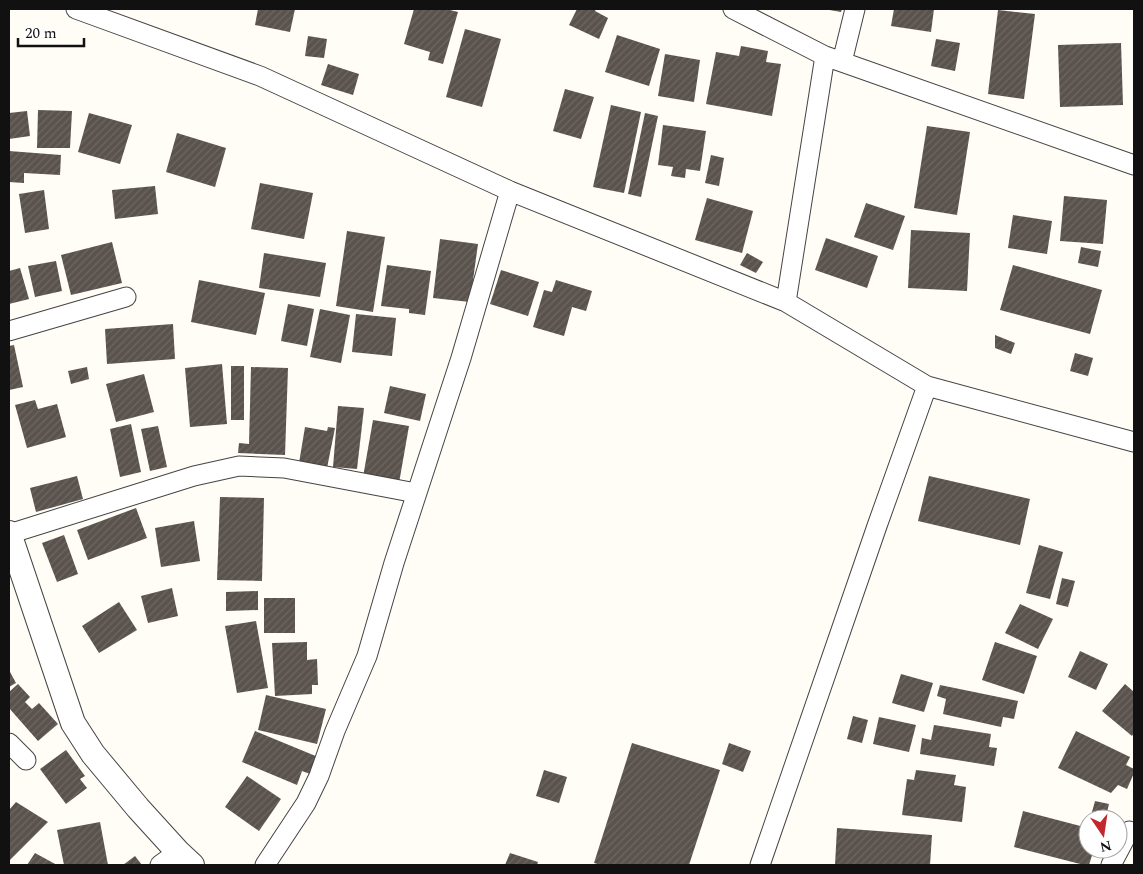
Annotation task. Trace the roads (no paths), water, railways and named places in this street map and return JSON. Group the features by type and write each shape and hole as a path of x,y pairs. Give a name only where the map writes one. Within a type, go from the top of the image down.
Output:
{"street":[{"path":"76,9 260,76 510,191 786,302 927,386 1134,442"},
{"path":"733,9 834,59 1134,163"},
{"path":"786,302 834,59 855,9"},
{"path":"265,865 306,803 368,656 394,563 476,310 510,191"},
{"path":"9,331 126,297"},
{"path":"760,865 927,386"},
{"path":"177,861 138,808 93,754 73,723 9,533 194,476 240,466 284,468 416,494"},
{"path":"9,743 26,760"},
{"path":"1111,865 1133,831"}]}
